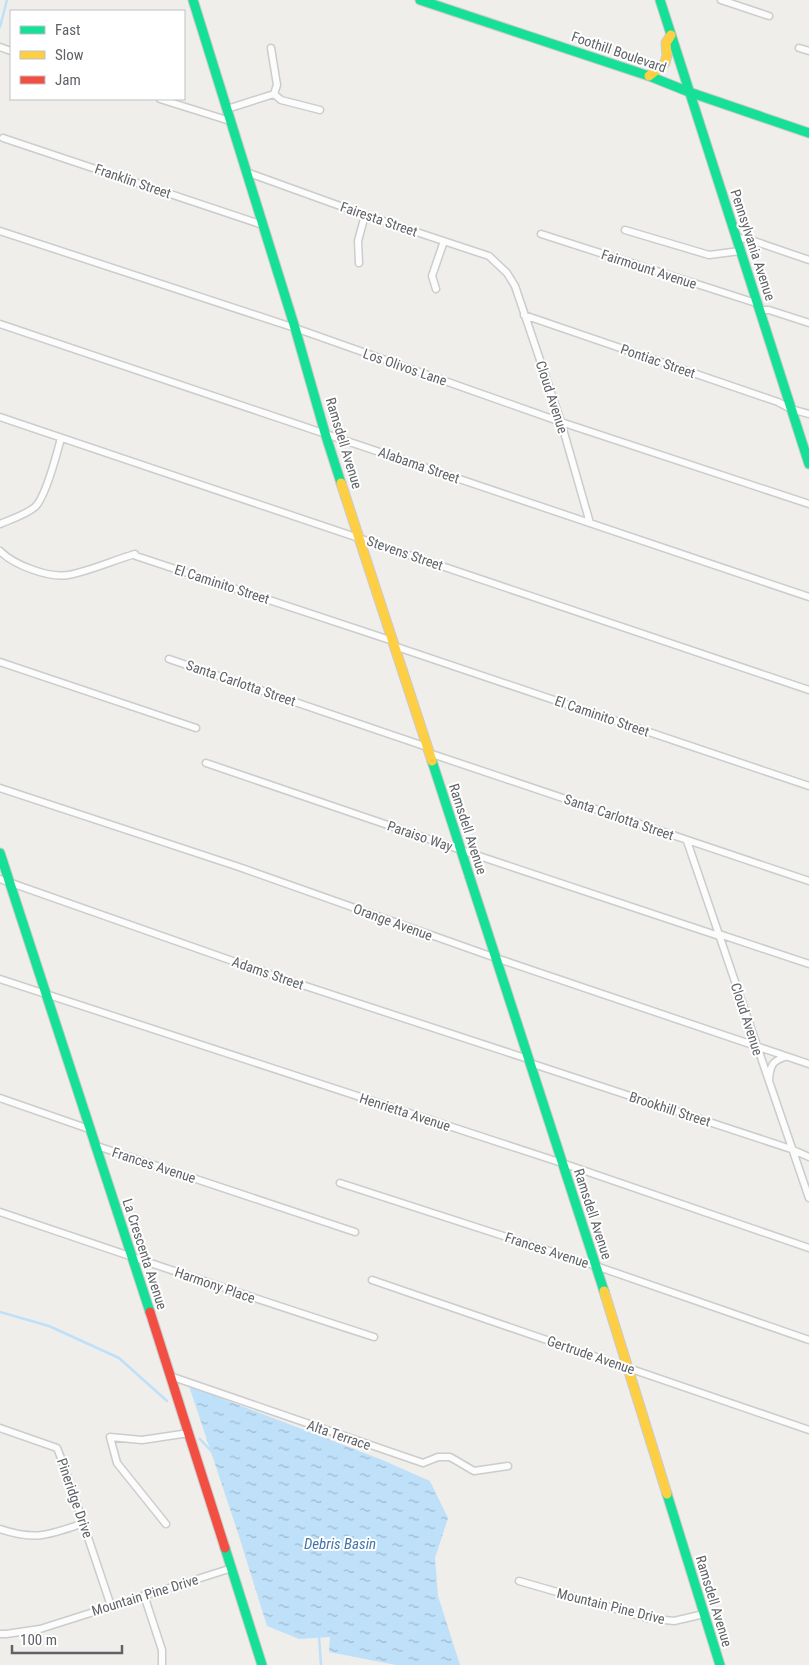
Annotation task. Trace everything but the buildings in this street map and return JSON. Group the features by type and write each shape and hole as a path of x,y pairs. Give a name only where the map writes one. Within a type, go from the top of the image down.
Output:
{"street":[{"name":"Ramsdell Avenue","path":"193,0 295,328 325,433 596,1266 720,1665"},
{"name":"Foothill Boulevard","path":"420,0 649,76 689,92 809,133"},
{"name":"Pennsylvania Avenue","path":"660,0 809,464"},
{"path":"721,0 769,16"},
{"name":"Pennsylvania Avenue","path":"649,76 667,61 666,43 671,35"},
{"path":"271,48 277,85 274,94"},
{"path":"799,48 809,51"},
{"path":"227,109 274,94"},
{"path":"274,94 281,100 320,110"},
{"path":"163,100 230,121"},
{"name":"Franklin Street","path":"3,138 263,225"},
{"name":"Fairesta Street","path":"246,172 489,256 508,274"},
{"path":"359,263 358,241 366,215"},
{"path":"625,230 709,256 740,251"},
{"name":"Los Olivos Lane","path":"0,231 295,328 560,422 809,504"},
{"name":"Fairmount Avenue","path":"542,234 758,306"},
{"path":"736,238 748,239 809,260"},
{"path":"436,289 432,276 444,241"},
{"name":"Cloud Avenue","path":"508,274 515,286 560,422 590,523"},
{"path":"758,306 809,323"},
{"name":"Pontiac Street","path":"524,316 778,402 791,409"},
{"name":"Alabama Street","path":"0,324 809,598"},
{"path":"791,409 809,414"},
{"name":"Stevens Street","path":"0,418 359,537 809,690"},
{"path":"0,524 16,518 36,506 42,496 61,438"},
{"name":"El Caminito Street","path":"0,551 18,564 55,575 68,575 136,555 809,786"},
{"name":"Santa Carlotta Street","path":"169,659 687,841 809,881"},
{"path":"0,662 196,728"},
{"name":"Paraiso Way","path":"206,763 461,850 809,964"},
{"name":"Orange Avenue","path":"0,788 239,867 496,958 809,1064"},
{"name":"Cloud Avenue","path":"687,841 809,1198"},
{"name":"La Crescenta Avenue","path":"0,853 189,1433 262,1665"},
{"path":"0,880 10,883"},
{"name":"Adams Street","path":"10,883 275,976 529,1061"},
{"name":"Henrietta Avenue","path":"0,979 562,1162 809,1248"},
{"path":"768,1082 772,1063 787,1056"},
{"name":"Brookhill Street","path":"529,1061 791,1149 809,1157"},
{"path":"0,1098 89,1130"},
{"name":"Frances Avenue","path":"94,1145 356,1232"},
{"name":"Frances Avenue","path":"340,1183 596,1266 809,1340"},
{"name":"Harmony Place","path":"0,1212 374,1337"},
{"name":"Gertrude Avenue","path":"372,1280 809,1430"},
{"name":"Alta Terrace","path":"170,1376 423,1463 438,1457 450,1457 474,1471 508,1466"},
{"name":"Pineridge Drive","path":"0,1428 57,1448 111,1606"},
{"path":"166,1524 117,1463 110,1436 142,1440 189,1433"},
{"path":"0,1529 32,1537 48,1536 84,1523"},
{"name":"Mountain Pine Drive","path":"0,1634 40,1629 232,1568"},
{"name":"Mountain Pine Drive","path":"519,1581 647,1618 674,1621 704,1614"},
{"path":"144,1595 162,1650 162,1665"}],"water":[{"name":"Debris Basin","path":"189,1386 380,1459 430,1481 448,1518 435,1558 438,1596 460,1665 396,1665 329,1652 330,1637 299,1639 267,1626"}],"waterway":[{"path":"0,27 7,0"},
{"path":"0,1312 49,1326 119,1358 167,1401"},
{"path":"200,1439 212,1452"},
{"path":"319,1637 321,1665"}],"traffic: fast":[{"path":"193,0 341,483"},
{"path":"420,0 649,76 689,92 809,133"},
{"path":"660,0 809,464"},
{"path":"432,761 604,1291"},
{"path":"0,853 150,1312"},
{"path":"667,1494 720,1665"},
{"path":"225,1548 262,1665"}],"traffic: slow":[{"path":"649,76 665,63 667,55 666,43 671,35"},
{"path":"341,483 432,761"},
{"path":"604,1291 667,1494"}],"traffic: jam":[{"path":"150,1312 225,1548"}]}
